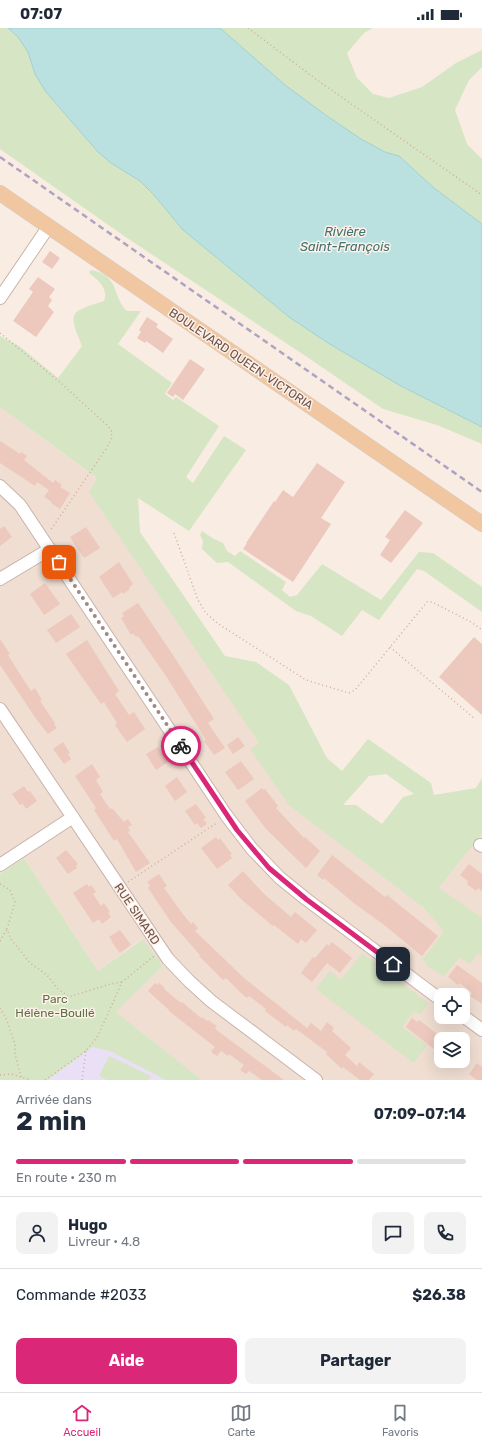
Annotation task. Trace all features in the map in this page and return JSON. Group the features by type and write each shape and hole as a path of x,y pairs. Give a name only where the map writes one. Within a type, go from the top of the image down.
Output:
{"main road":[{"name":"BOULEVARD QUEEN-VICTORIA","path":"0,192 482,524"}],"street":[{"path":"0,298 49,226"},
{"path":"0,486 20,505 43,538 226,815 252,848 280,878 434,995"},
{"path":"0,579 50,549"},
{"name":"RUE SIMARD","path":"2,715 73,817 162,951 178,970 206,997 316,1080"},
{"path":"0,865 73,817"},
{"path":"470,1021 482,1030"}],"path":[{"path":"248,28 317,80 482,195"},
{"path":"0,333 62,384 108,426 112,432 111,439 106,449 49,533 43,538"},
{"path":"174,533 198,600 205,612 217,623 306,680 349,693 355,690 427,602 432,602 471,622 482,630"},
{"path":"390,647 474,718"},
{"path":"120,888 214,826 226,815"},
{"path":"0,884 10,890 15,902 7,929 0,941"},
{"path":"7,929 11,939 30,963 47,975 58,988 70,997 110,984 122,982"},
{"path":"45,1080 86,1050 97,1037 122,982 162,951"},
{"path":"0,1008 6,1018 15,1044 15,1054 21,1077"},
{"path":"82,1080 86,1050"},
{"path":"0,1075 11,1074 31,1080"}],"shaded area":[{"path":"0,407 98,479 259,743 250,749 424,908 482,832 482,1080 202,1080 116,1012 163,966 142,939 98,971 24,858 0,874"},
{"path":"127,1021 202,1080 48,1080"}],"green space":[{"path":"0,28 8,28 18,37 28,52 35,74 46,92 98,152 111,163 140,181 154,195 183,230 289,317 328,343 401,386 482,427 482,444 437,425 383,409 127,238 0,149"},
{"path":"220,28 373,28 364,33 347,53 357,78 373,94 389,98 422,87 456,63 482,50 482,67 469,80 455,110 467,144 482,159 482,224 434,188 399,156 385,152 361,139 285,85"},
{"path":"91,270 101,273 107,277 114,287 122,305 127,311 141,311 118,344 172,383 165,394 173,400 176,397 219,426 186,477 193,483 224,436 246,450 189,531 138,498 140,532 225,656 256,662 289,685 327,758 342,771 368,739 431,783 434,795 476,788 482,778 482,833 439,888 482,918 482,956 478,954 469,964 460,957 444,976 428,967 423,959 442,934 443,930 424,908 289,805 250,749 259,743 89,492 97,478 0,407 0,336 19,346 58,378 82,346 75,326 75,315 78,311 84,308 104,301 105,293 102,285 89,273","holes":["386,774 414,794 403,797 382,824 356,805 343,805 369,776"]},
{"path":"202,531 223,543 227,551 235,556 240,551 286,582 282,590 290,597 297,595 322,564 381,600 419,552 433,553 482,587 482,612 424,571 417,569 379,620 362,610 342,636 311,616 296,611 228,562 217,563 202,549 203,541 200,535"},
{"name":"Parc Hélène-Boullé","path":"24,858 98,971 143,939 163,966 116,1012 202,1080 166,1080 110,1051 92,1047 48,1080 0,1080 0,874"},
{"path":"362,953 428,1003 420,1015 414,1011 402,1027 427,1045 414,1063 316,989 330,971 341,980"},
{"path":"109,1056 151,1076 149,1080 107,1080 99,1076"}],"water":[{"name":"Rivière Saint-François","path":"8,28 220,28 285,85 361,139 385,152 399,156 434,188 482,224 482,427 401,386 328,343 289,317 183,230 154,195 140,181 111,163 98,152 46,92 35,74 28,52 18,37"}],"building":[{"path":"50,251 60,258 52,269 42,262"},
{"path":"38,277 55,289 49,297 52,300 48,306 54,312 36,337 13,321 33,292 29,289"},
{"path":"147,317 158,324 156,327 173,339 163,353 146,341 145,343 137,338 141,332 139,330"},
{"path":"190,359 205,369 183,400 175,394 173,397 167,393"},
{"path":"0,441 20,454 21,452 27,456 24,460 53,483 55,480 62,485 60,487 70,493 60,509 44,497 49,490 37,482 35,486 0,463"},
{"path":"317,463 345,482 321,518 331,524 293,582 243,549 274,501 275,502 283,490 293,497"},
{"path":"405,510 423,523 391,563 380,555 390,540 385,537"},
{"path":"4,526 12,537 0,546 0,529"},
{"path":"86,527 100,548 84,558 70,537"},
{"path":"119,562 133,584 129,588 130,589 123,594 122,592 113,598 99,577"},
{"path":"45,583 60,604 44,615 30,594"},
{"path":"138,603 214,719 208,723 225,748 214,755 204,741 206,740 166,676 138,636 136,637 133,633 131,635 121,618 124,616 122,613"},
{"path":"71,614 80,627 56,643 47,630"},
{"path":"474,637 482,644 482,715 439,677"},
{"path":"0,639 23,679 31,691 35,688 42,700 40,701 55,723 54,724 57,728 48,734 0,665"},
{"path":"87,640 119,691 115,694 129,715 134,712 145,729 127,742 115,725 117,723 104,702 101,704 66,654"},
{"path":"238,737 245,746 233,754 227,745"},
{"path":"63,742 70,753 68,754 71,759 64,764 53,749"},
{"path":"158,747 168,762 156,770 146,754"},
{"path":"241,761 254,779 238,790 225,772"},
{"path":"92,764 100,777 96,780 103,792 100,794 110,809 112,808 124,822 128,819 132,825 128,827 130,831 128,832 150,863 136,872 117,839 114,841 94,810 96,808 75,776"},
{"path":"177,777 187,792 175,801 165,786"},
{"path":"24,786 28,792 30,791 37,801 26,809 23,804 20,805 12,794"},
{"path":"262,788 263,790 265,789 278,806 276,808 304,838 305,837 320,851 306,868 266,829 245,801"},
{"path":"196,804 206,818 203,819 207,824 201,828 197,823 195,825 185,811"},
{"path":"216,837 218,840 220,838 232,854 230,855 232,858 217,869 201,848"},
{"path":"66,850 78,864 76,866 77,868 68,874 56,858"},
{"path":"332,855 385,897 387,895 438,936 422,956 324,878 323,880 317,875"},
{"path":"469,864 482,874 482,891 478,888 476,891 467,884 468,881 460,875"},
{"path":"243,871 263,893 291,917 295,912 317,930 306,943 301,939 298,944 274,925 273,926 243,901 228,885"},
{"path":"159,874 167,886 164,888 182,913 191,924 193,922 198,928 195,931 244,978 307,1028 311,1023 321,1031 327,1022 334,1028 332,1031 351,1048 345,1055 357,1066 359,1062 374,1074 369,1080 360,1080 343,1067 342,1069 326,1054 327,1052 296,1029 294,1031 287,1025 286,1027 265,1011 266,1009 249,996 247,998 226,978 223,980 199,956 200,955 171,922 148,888 150,886 147,882"},
{"path":"87,884 89,887 91,885 96,892 93,894 101,906 104,903 110,912 108,913 111,917 102,924 99,919 93,923 73,893"},
{"path":"120,930 131,945 120,953 109,937"},
{"path":"332,942 352,958 340,973 327,963 312,982 301,973 313,957 315,958 327,944 329,946"},
{"path":"457,965 482,983 482,1004 470,996 472,993 470,991 470,988 466,988 460,983 458,985 448,977"},
{"path":"155,983 157,985 159,983 165,988 164,989 201,1018 202,1017 207,1021 208,1020 217,1026 215,1028 219,1032 284,1080 262,1080 249,1071 246,1074 240,1070 244,1065 229,1054 228,1056 221,1051 217,1056 211,1052 215,1047 169,1011 148,991"},
{"path":"412,1018 417,1022 419,1020 435,1032 434,1049 406,1027"},
{"path":"477,1063 482,1067 482,1080 477,1080 469,1074"}],"railway":[{"path":"0,157 482,492"}],"way so far":[{"path":"59,562 181,746"}],"route":[{"path":"181,746 226,815 269,868 306,899 393,964"}]}
